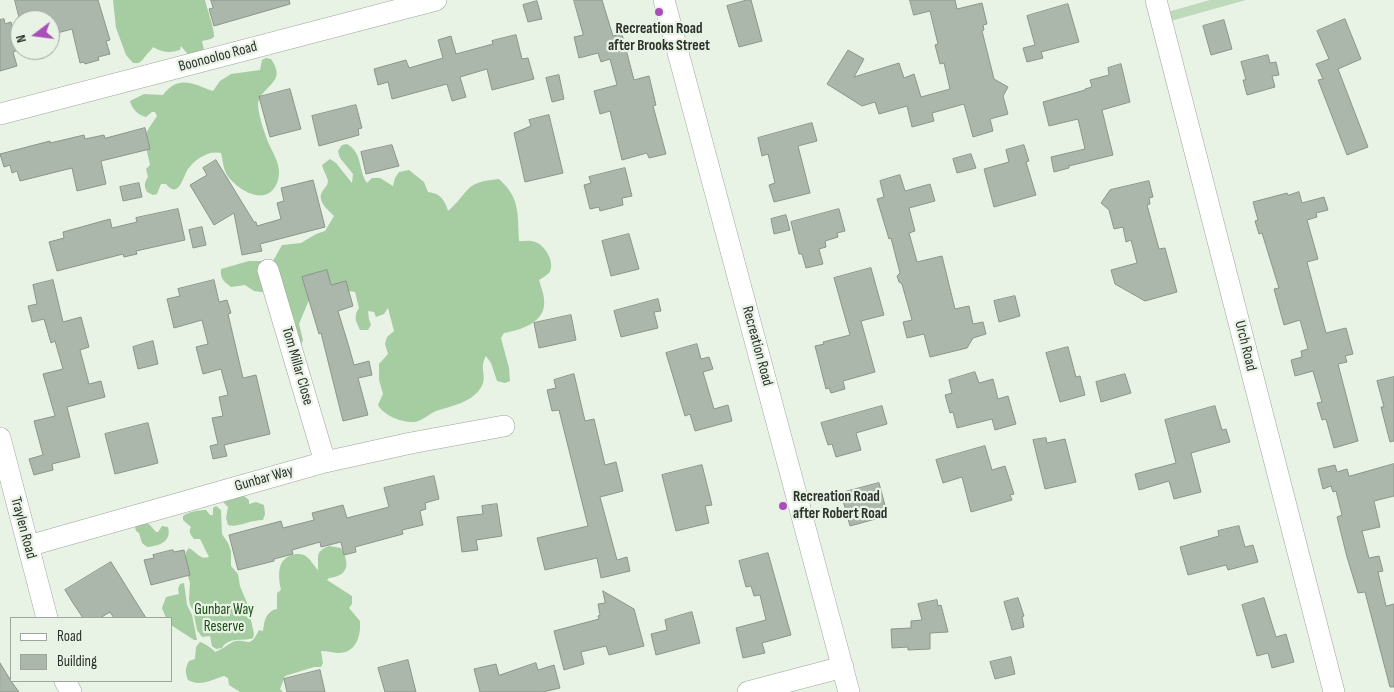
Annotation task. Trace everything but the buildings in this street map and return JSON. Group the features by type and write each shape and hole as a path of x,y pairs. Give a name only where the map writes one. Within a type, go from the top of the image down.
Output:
{"street":[{"name":"Boonooloo Road","path":"0,114 436,0"},
{"name":"Recreation Road","path":"664,0 850,692"},
{"name":"Urch Road","path":"1156,0 1334,692"},
{"name":"Tom Millar Close","path":"268,270 325,462"},
{"name":"Gunbar Way","path":"28,546 325,462 411,443 504,426"},
{"name":"Traylen Road","path":"0,438 48,617"},
{"path":"748,692 842,667"}],"green space":[{"path":"113,0 205,0 214,37 202,41 204,50 190,57 181,46 180,50 170,52 153,47 141,62 133,63 126,55 116,28"},
{"path":"1210,0 1246,0 1167,22 1164,13"},
{"path":"266,58 271,59 277,74 273,83 259,99 258,104 264,130 279,170 278,180 274,189 268,194 261,195 253,194 238,187 227,175 221,153 216,152 207,154 194,162 177,188 170,188 166,184 161,184 157,194 153,195 147,192 145,186 148,177 146,169 150,165 146,147 147,131 157,116 155,112 146,117 140,115 130,101 144,94 163,95 174,85 187,82 213,91 220,81 231,74 260,70 262,60"},
{"path":"347,144 356,152 367,183 372,178 380,178 393,186 399,172 409,170 424,182 428,192 436,194 441,198 448,211 473,185 479,182 499,179 511,193 518,215 519,241 532,241 546,250 551,269 549,273 539,280 544,298 544,308 541,314 532,324 504,333 501,338 509,368 510,381 505,383 497,381 491,363 486,356 483,365 483,385 471,398 436,411 415,422 400,420 389,415 378,405 383,394 379,380 379,364 388,354 385,344 387,337 394,331 388,308 384,314 376,317 374,312 368,311 371,325 368,330 360,330 356,319 359,308 355,292 337,289 327,281 312,293 301,319 299,324 303,340 301,345 270,293 254,291 245,285 231,287 223,279 221,269 249,261 273,261 282,245 301,243 325,231 334,216 321,199 322,192 327,186 328,181 322,165 330,159 336,163 352,183 353,174 340,158 338,151 342,145"},
{"path":"244,496 249,500 249,504 256,502 264,505 265,514 263,520 232,526 228,525 226,518 228,507 223,502"},
{"name":"Gunbar Way Reserve","path":"216,506 221,510 222,534 231,551 231,566 238,574 240,586 247,603 244,614 251,620 254,634 253,638 228,642 222,648 216,649 212,646 210,636 202,637 197,630 189,599 190,583 187,573 186,552 189,548 200,557 209,557 200,539 194,539 191,535 191,527 183,520 183,516 190,512 206,510 210,515 213,515 213,508"},
{"path":"144,522 149,524 156,532 162,526 168,527 169,532 166,540 156,546 147,547 142,543 135,527"},
{"path":"329,546 341,548 346,559 346,568 341,575 327,580 352,596 352,604 349,608 360,621 358,638 349,651 337,653 321,651 323,663 321,667 314,667 285,676 280,689 283,692 240,692 229,685 228,678 224,676 201,683 188,680 187,666 189,661 195,659 196,647 200,642 215,652 233,642 250,642 259,630 263,631 268,614 277,609 277,593 281,590 279,573 285,559 296,554 306,556 318,570 319,553"},
{"path":"184,583 187,605 192,615 197,640 172,626 172,617 166,617 162,608 166,597 179,594 180,584"}],"place":[{"name":"Recreation Road after Brooks Street","path":"659,12"},
{"name":"Recreation Road after Robert Road","path":"783,506"}]}
